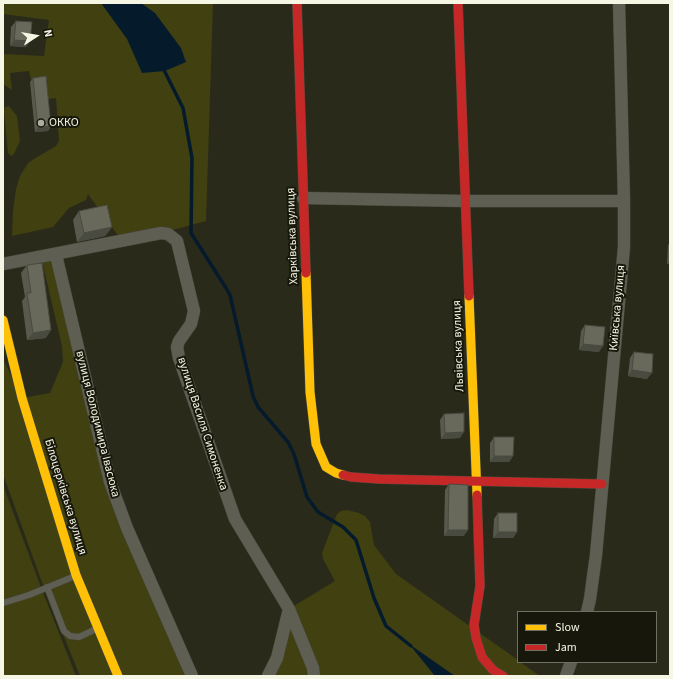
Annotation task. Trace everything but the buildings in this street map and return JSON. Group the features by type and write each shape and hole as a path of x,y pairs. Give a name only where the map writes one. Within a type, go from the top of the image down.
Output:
{"street":[{"name":"Харківська вулиця","path":"297,3 310,392 316,444 326,467 336,473 351,477 477,481"},
{"name":"Львівська вулиця","path":"458,3 480,586 474,625 476,638 482,657 493,670 503,676"},
{"name":"Київська вулиця","path":"587,611 596,555 624,247 619,3"},
{"path":"303,198 624,201"},
{"name":"вулиця Василя Симоненка","path":"3,264 161,233 168,234 177,241 194,312 192,324 179,341 177,347 179,358 235,519 289,609 313,668 314,676"},
{"name":"вулиця Володимира Івасюка","path":"56,254 110,482 127,528 192,676"},
{"name":"Білоцерківська вулиця","path":"3,320 10,358 76,575 118,676"},
{"path":"477,481 602,484"},
{"path":"268,676 277,658 289,609"},
{"path":"566,676 571,663"}],"lane":[{"path":"3,602 76,575"},
{"path":"47,587 64,631 70,636 79,636 97,628"}],"shaded area":[{"path":"3,3 213,3 206,221 161,233 122,241 88,194 86,200 69,208 53,227 12,236 13,211 16,189 20,176 28,163 56,146 59,141 56,98 47,99 45,79 31,80 29,71 10,73 12,90 3,84 3,54 44,56 49,20 3,14"},
{"path":"9,106 17,116 20,141 14,154 11,156 8,153 4,111 5,107"},
{"path":"56,255 105,461 192,676 80,676 44,588 3,474 3,359 22,398 50,393 63,362 62,346 41,257"},
{"path":"3,485 42,590 76,676 3,676"},
{"path":"347,510 365,516 370,522 374,545 396,574 517,659 517,663 521,663 540,676 268,676 289,609 335,581 323,559 322,553 337,514 341,511"}],"water":[{"path":"101,3 141,3 155,13 181,48 186,62 165,71 142,73 127,39"},
{"path":"409,644 455,676 435,676"}],"waterway":[{"path":"163,68 183,108 192,158 191,233 230,295 253,396 258,407 288,442 294,454 307,497 318,512 343,527 356,540 374,598 386,626 411,646"}],"traffic: slow":[{"path":"306,273 310,392 316,444 326,467 343,475"},
{"path":"469,296 477,495"},
{"path":"3,320 22,398 76,575 118,676"}],"traffic: jam":[{"path":"297,3 306,273"},
{"path":"458,3 469,296"},
{"path":"343,475 379,479 602,484"},
{"path":"477,495 480,586 474,625 476,638 482,657 493,670 503,676"}],"place":[{"name":"ОККО","path":"41,123"}]}
